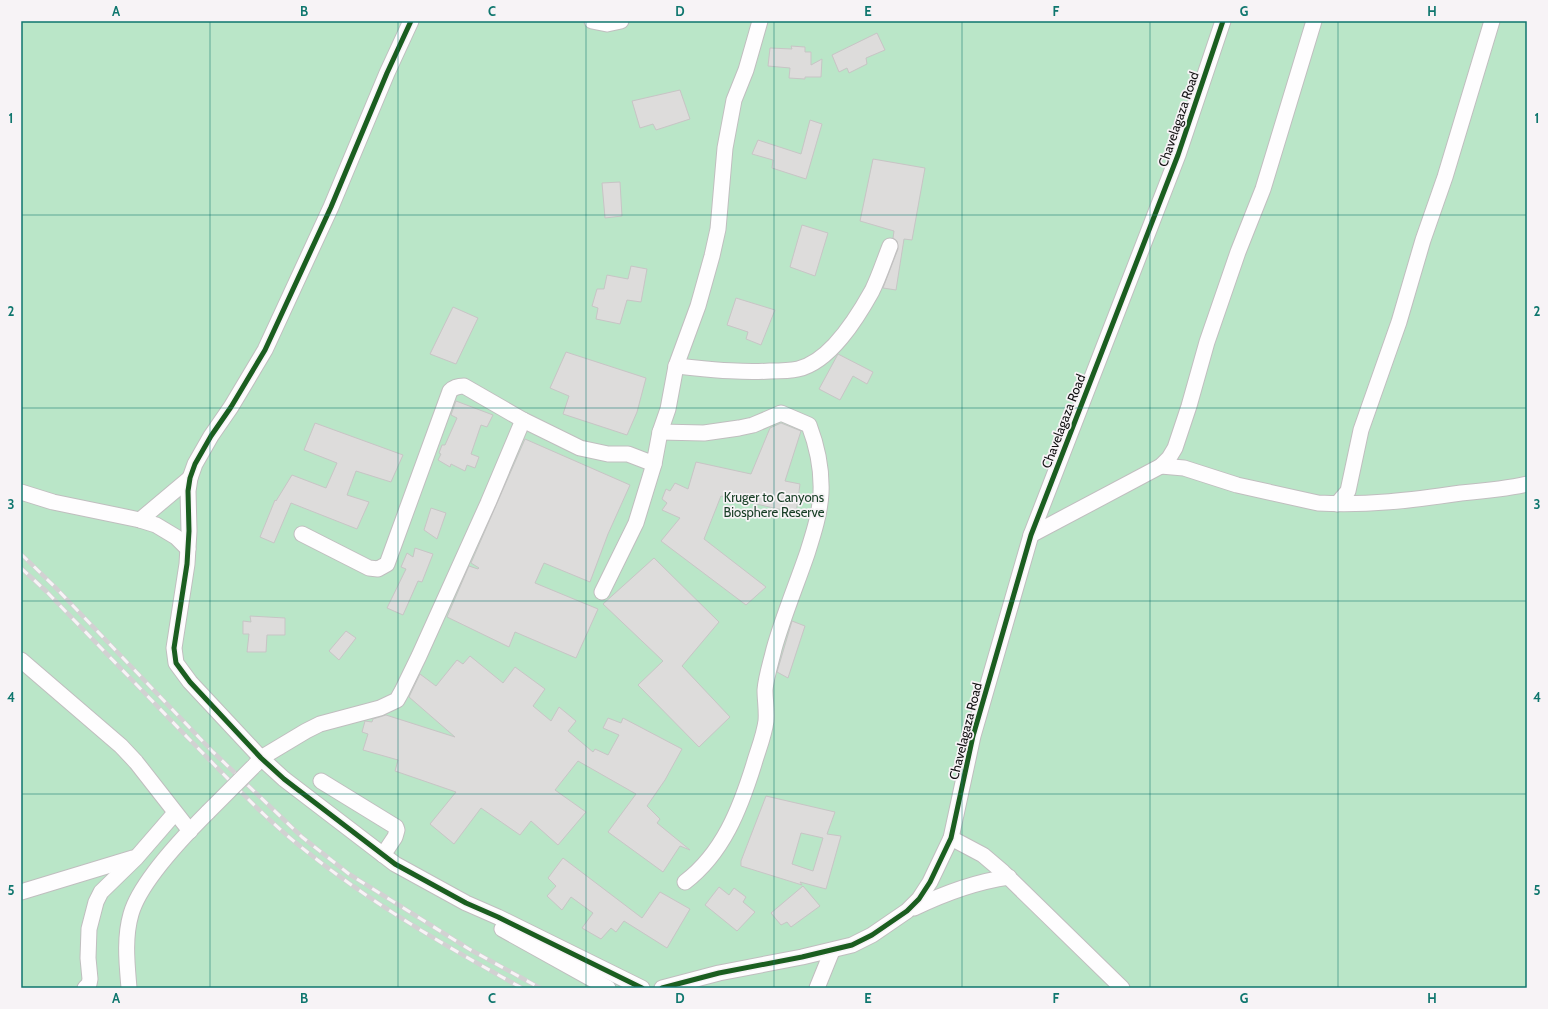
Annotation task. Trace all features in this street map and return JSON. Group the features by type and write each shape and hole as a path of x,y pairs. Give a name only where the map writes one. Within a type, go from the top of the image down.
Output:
{"street":[{"path":"411,21 387,74 331,208 265,350 231,407 211,436 190,478 188,491 187,564 174,648 176,663 257,762 284,779 311,802 383,855 421,879 466,903 498,917 642,988"},
{"path":"592,21 607,24 621,21"},
{"path":"602,592 642,508 654,464 660,432 668,409 676,366 698,306 712,256 718,229 725,148 734,100 746,70 760,21"},
{"name":"Chavelagaza Road","path":"908,911 919,899 930,882 951,838 973,736 1000,638 1031,535 1178,155 1223,21"},
{"path":"1031,535 1161,466 1169,458 1175,448 1189,406 1207,342 1238,252 1263,189 1314,21"},
{"path":"1337,504 1348,491 1361,430 1399,322 1423,240 1435,210 1492,21"},
{"path":"676,366 743,373 799,369 820,359 835,344 856,318 872,290 890,246"},
{"path":"302,534 369,568 378,569 387,564 450,391 455,387 464,386 523,420 580,448 608,454 628,454 654,464"},
{"path":"660,432 704,433 739,428 753,425 780,413 809,425 815,442 821,469 819,512 812,540 775,648 765,689 766,719 764,733 745,792 730,828 715,852 698,872 685,882"},
{"path":"129,988 127,944 131,914 144,888 162,863 190,831 257,762 306,731 320,724 380,708 397,700 419,656 488,503 523,420"},
{"path":"1161,466 1184,468 1237,485 1318,503 1337,504 1405,501 1527,484"},
{"path":"140,520 190,478"},
{"path":"21,492 53,502 140,520 156,525 176,537 188,549"},
{"path":"21,660 121,746 136,762 190,831"},
{"path":"321,781 396,827 397,830 395,837 383,855"},
{"path":"86,988 90,979 88,958 89,929 96,902 102,892 136,858 175,813"},
{"path":"951,838 983,855 1008,877 1122,988"},
{"path":"21,892 136,858"},
{"path":"662,988 720,973 832,951 852,945 872,935 908,911 953,890 979,882 1008,877"},
{"path":"466,903 505,931 608,988"},
{"path":"818,988 832,951"}],"green space":[{"name":"Kruger to Canyons Biosphere Reserve","path":"21,21 1527,21 1527,988 21,988"}],"building":[{"path":"877,33 885,50 866,58 867,64 849,73 847,68 839,72 832,55"},
{"path":"791,46 805,47 805,52 811,52 811,65 822,59 821,77 805,77 805,79 789,78 790,68 768,66 770,48 792,49"},
{"path":"680,90 690,119 656,130 653,124 640,128 632,101"},
{"path":"810,120 822,124 806,179 772,168 773,160 752,154 758,140 801,154"},
{"path":"873,159 925,168 912,240 904,239 896,290 883,288 898,249 897,241 893,238 894,231 860,221"},
{"path":"620,182 622,216 605,218 602,183"},
{"path":"802,225 828,233 815,276 790,267"},
{"path":"631,266 647,269 641,302 627,300 620,324 596,319 598,308 592,306 597,289 604,289 607,275 628,279"},
{"path":"736,298 775,310 761,345 746,339 748,332 727,325"},
{"path":"453,307 478,318 456,364 430,354"},
{"path":"566,352 646,378 637,412 627,435 563,414 569,396 550,388"},
{"path":"838,354 873,372 867,384 853,376 840,400 819,389"},
{"path":"456,401 493,415 487,427 481,425 471,454 479,457 475,468 467,465 465,471 451,464 450,467 438,460 441,454 439,453 442,445 445,445 457,418 451,415"},
{"path":"315,423 403,455 391,482 356,471 347,495 369,502 357,529 291,503 274,543 260,537 275,500 276,501 292,475 326,488 337,463 304,450"},
{"path":"781,423 801,431 785,481 800,484 796,513 721,496 704,539 766,587 746,605 661,541 680,518 662,510 667,503 662,499 666,489 670,491 675,483 688,489 696,462 751,474 770,428"},
{"path":"525,439 630,485 608,534 590,582 544,563 535,583 598,609 576,658 515,632 509,647 447,617 469,566 479,568 471,563"},
{"path":"431,508 446,513 437,539 424,530"},
{"path":"415,548 433,554 422,582 418,581 403,615 387,608 406,569 401,567 407,553 413,557"},
{"path":"654,558 719,622 682,666 730,717 699,747 638,685 663,661 603,604"},
{"path":"250,616 285,618 285,635 267,635 266,652 247,652 249,634 243,634 243,621 251,622"},
{"path":"792,621 805,626 788,678 777,672"},
{"path":"346,631 356,638 339,660 329,651"},
{"path":"470,656 503,683 515,667 545,689 533,706 551,721 559,707 576,721 568,731 593,752 595,749 608,755 619,735 603,728 608,718 621,723 623,718 682,749 665,780 647,806 660,819 657,823 690,850 680,846 663,872 608,832 636,794 578,761 555,790 586,812 558,845 531,821 520,835 481,808 454,844 430,824 456,792 395,771 398,760 363,750 368,734 362,732 365,721 372,722 373,719 386,715 455,737 409,697 420,674 436,686 457,660 463,664"},
{"path":"766,796 835,812 827,834 841,836 826,889 800,882 802,885 741,866 741,861","holes":["801,833 823,838 813,871 792,864"]},
{"path":"563,858 642,918 660,892 690,909 667,948 624,921 616,932 611,928 601,939 582,928 593,913 571,897 562,910 547,896 556,886 548,878"},
{"path":"803,886 820,906 791,927 787,922 781,925 771,913"},
{"path":"719,887 729,895 734,888 746,897 743,902 755,912 737,931 705,905"}],"railway":[{"path":"21,554 54,586 212,751 302,837 349,874 469,949 540,988"},
{"path":"21,568 47,592 243,794 301,847 381,905 436,939 522,988"}],"cycle path":[{"path":"411,21 387,73 331,207 265,350 195,464 190,478 188,491 189,531 187,564 174,648 176,663 190,682 261,758 284,779 395,864 466,903 498,917 642,988"},
{"path":"662,988 719,973 802,957 852,945 872,935 907,911 919,899 930,882 951,838 973,736 1031,535 1178,155 1223,21"}]}
